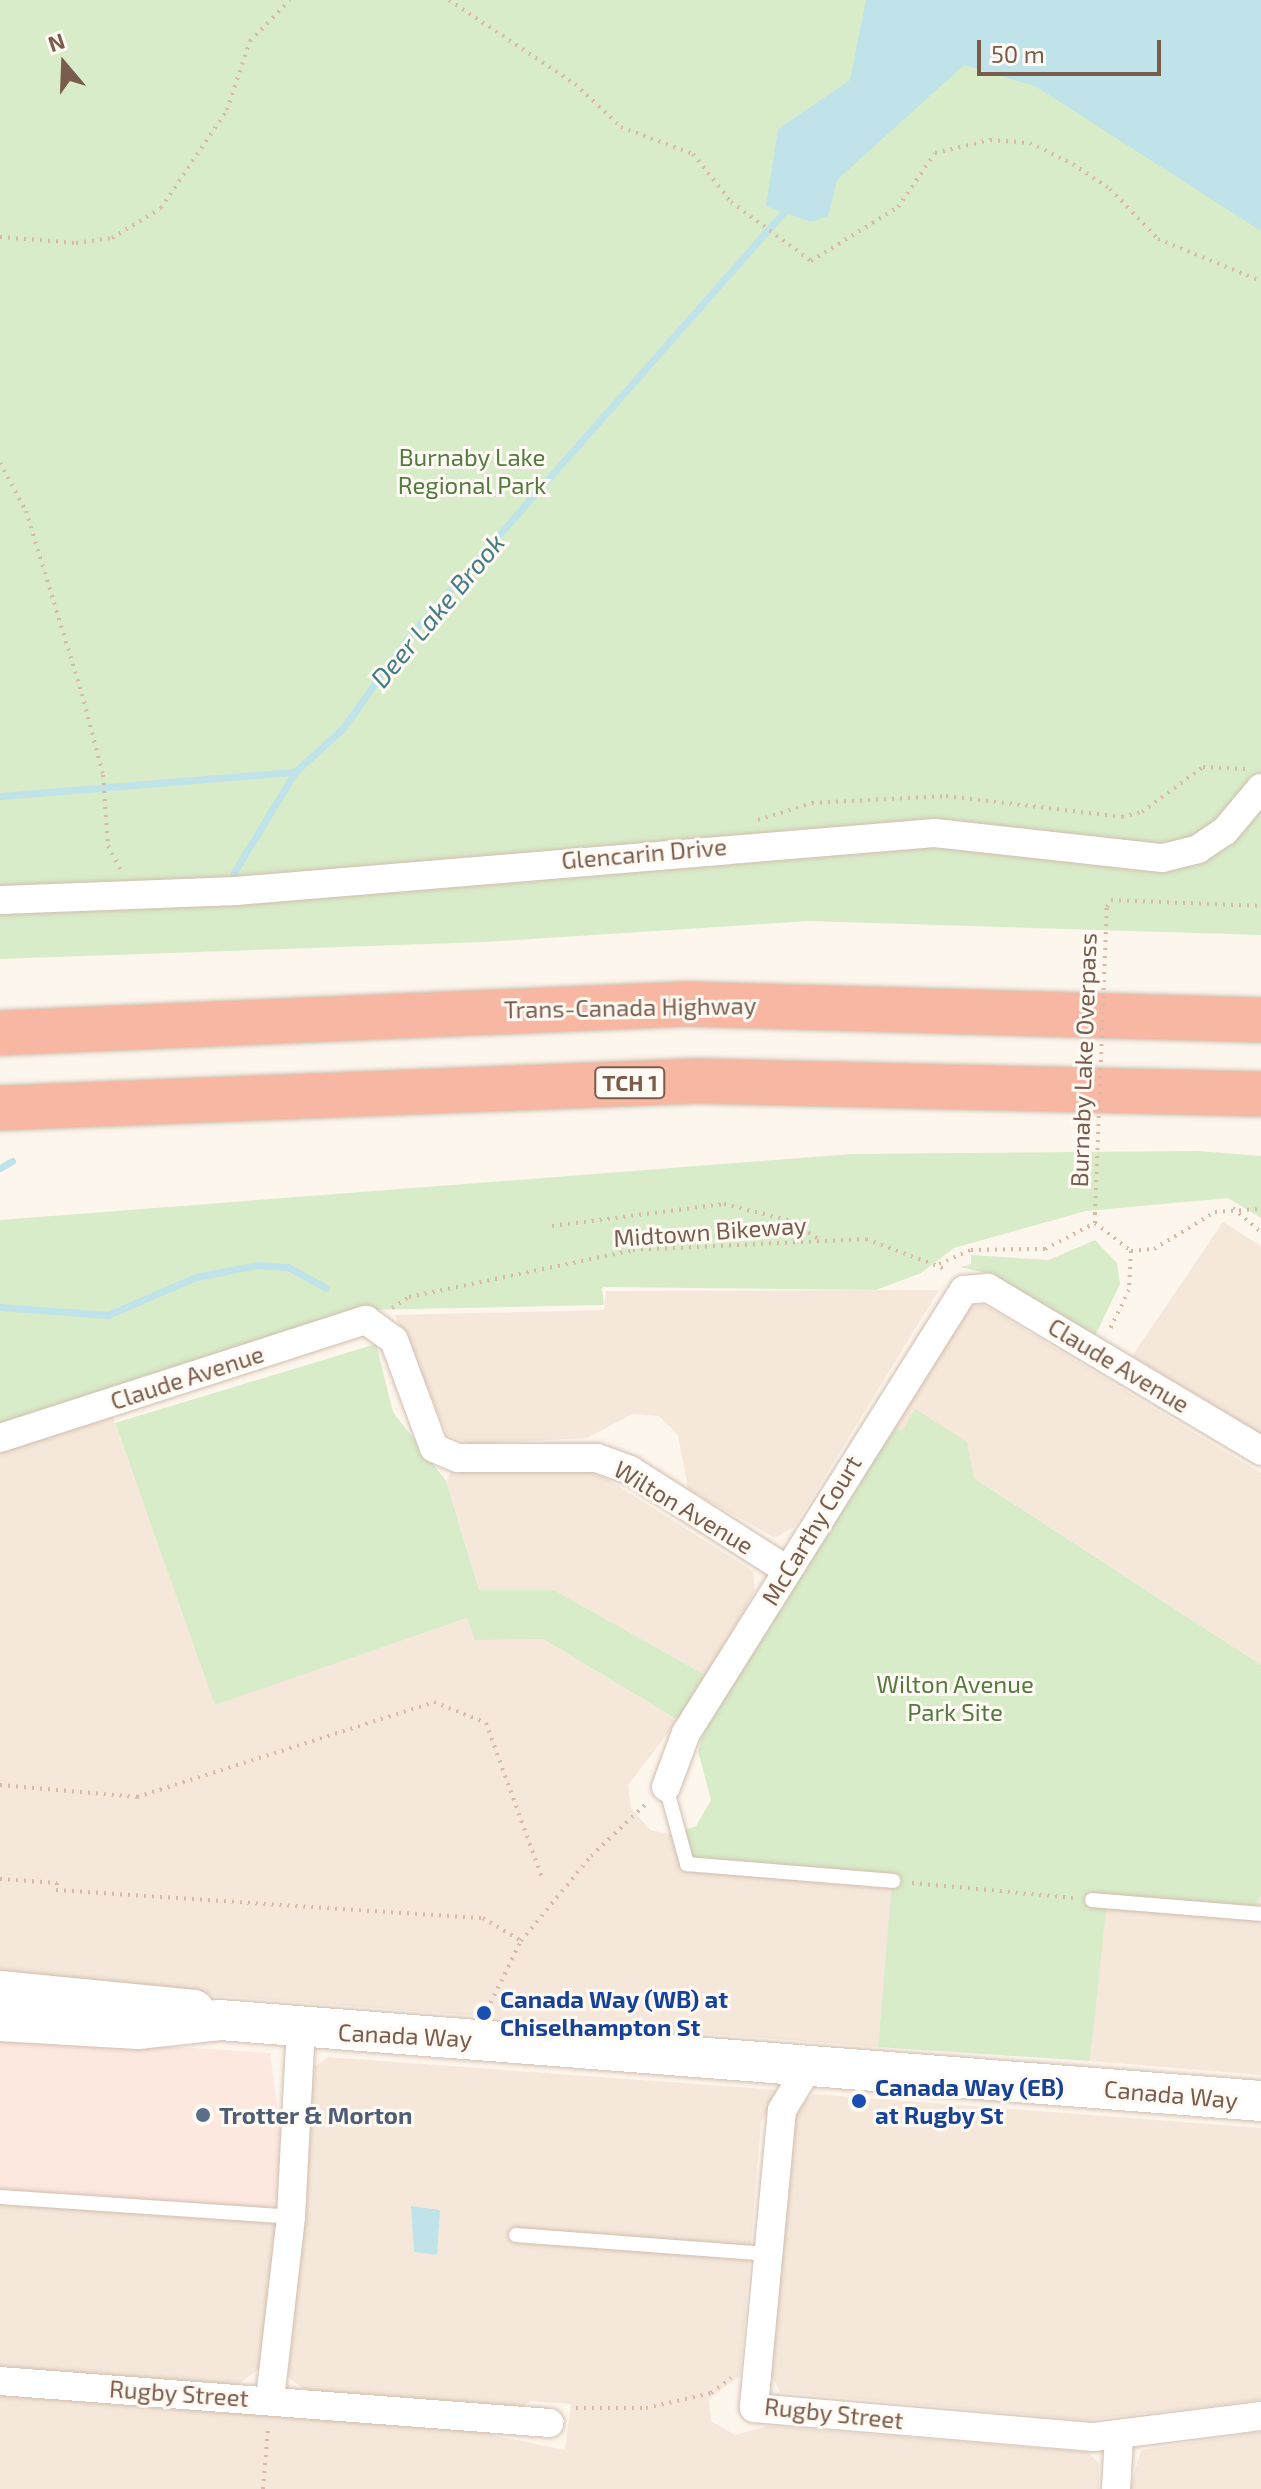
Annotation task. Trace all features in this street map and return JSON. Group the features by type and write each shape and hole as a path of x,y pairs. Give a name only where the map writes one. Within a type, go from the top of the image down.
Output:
{"highway":[{"name":"Trans-Canada Highway","path":"0,1033 687,1004 1261,1020"},
{"name":"TCH 1","path":"0,1108 696,1081 1261,1094"}],"main road":[{"name":"Canada Way","path":"0,1991 177,2004 220,2020"},
{"name":"Canada Way","path":"0,2021 138,2029 220,2020 301,2029 810,2064 1261,2101"}],"street":[{"name":"Glencarin Drive","path":"0,900 138,895 730,845 935,833 1163,858 1198,849 1225,831 1259,780"},
{"name":"Claude Avenue","path":"965,1282 1098,1350 1261,1451"},
{"name":"McCarthy Court","path":"666,1787 686,1733 965,1282"},
{"name":"Claude Avenue","path":"0,1438 374,1322"},
{"name":"Wilton Avenue","path":"374,1322 394,1340 434,1448 458,1458 597,1458 630,1470 787,1570"},
{"path":"270,2399 291,2217 301,2029"},
{"name":"Rugby Street","path":"810,2064 782,2110 772,2254 754,2408 1119,2437 1261,2416"},
{"name":"Rugby Street","path":"0,2381 270,2399 549,2423"},
{"path":"1116,2489 1119,2437"}],"lane":[{"path":"666,1787 687,1864 893,1881"},
{"path":"1092,1900 1261,1914"},
{"path":"0,2197 291,2217"},
{"path":"516,2235 772,2254"}],"path":[{"path":"0,237 76,243 112,238 161,208 227,110 250,41 290,0"},
{"path":"449,0 575,84 621,127 695,158 731,202 785,244 822,260 859,226 898,207 935,153 1004,141 1030,143 1095,176 1158,239 1261,281"},
{"path":"0,463 26,511 103,775 108,846 138,895"},
{"path":"730,845 767,815 812,803 946,796 1122,817 1142,812 1203,767 1259,780"},
{"name":"Burnaby Lake Overpass","path":"1095,1223 1107,907 1111,900 1261,906"},
{"path":"552,1226 724,1204 788,1220 821,1241"},
{"path":"939,1264 971,1250 1045,1249 1095,1223 1131,1251 1154,1249 1233,1208 1261,1209"},
{"path":"1233,1208 1261,1232"},
{"name":"Midtown Bikeway","path":"374,1322 409,1297 633,1250 866,1239 939,1264 965,1282"},
{"path":"1098,1350 1126,1301 1131,1251"},
{"path":"0,1785 137,1797 434,1702 486,1723 542,1878"},
{"path":"488,2004 521,1941 591,1856 666,1787"},
{"path":"0,1879 57,1883 56,1890 483,1918 521,1941"},
{"path":"893,1881 1092,1900"},
{"path":"576,2408 646,2408 711,2393 737,2376"},
{"path":"263,2489 270,2399"}],"shaded area":[{"path":"1223,1222 1261,1246 1261,1434 1132,1356"},
{"path":"939,1290 794,1527 775,1538 688,1489 678,1435 659,1416 632,1414 587,1438 470,1444 448,1435 395,1315 604,1310 606,1291"},
{"path":"982,1304 1261,1473 1261,1665 893,1425 969,1308"},
{"path":"110,1410 216,1704 467,1618 543,1639 678,1720 628,1785 631,1808 650,1830 893,1881 878,2047 0,1979 0,1453"},
{"path":"580,1470 604,1477 753,1571 755,1591 707,1676 554,1590 479,1590 446,1481 451,1472"},
{"path":"1261,1894 1261,2075 1090,2061 1106,1901"},
{"path":"0,2036 270,2053 282,2142 277,2216 0,2197"},
{"path":"328,2057 779,2090 761,2122 740,2376 709,2399 711,2421 735,2435 768,2426 1087,2452 1099,2463 1099,2489 0,2489 0,2392 418,2420 565,2450 571,2404 530,2401 520,2408 308,2392 288,2377 308,2172 307,2099 311,2069"},
{"path":"814,2094 1261,2128 1261,2400 1087,2420 780,2392 771,2374 796,2110"},
{"path":"0,2197 277,2216 260,2368 233,2388 0,2366"},
{"path":"1261,2432 1261,2489 1130,2489 1141,2450"}],"green space":[{"name":"Burnaby Lake Regional Park","path":"0,0 1261,0 1261,935 809,921 485,942 0,959"},
{"path":"1198,1151 1261,1156 1261,1218 1228,1198 1086,1211 954,1248 921,1273 876,1290 602,1287 604,1305 359,1310 0,1429 0,1220 852,1154"},
{"path":"1095,1240 1117,1263 1120,1284 1095,1336 987,1273 960,1267 971,1264 971,1255 1049,1260"},
{"path":"376,1344 393,1412 446,1481 479,1590 554,1590 707,1676 678,1720 543,1639 475,1640 467,1618 215,1705 115,1423"},
{"name":"Wilton Avenue Park Site","path":"915,1409 967,1442 974,1478 1261,1665 1261,1895 1251,1911 1107,1901 1090,2061 878,2047 892,1882 687,1864 680,1832 696,1826 711,1800 698,1751 703,1733 893,1425 902,1431"}],"water":[{"path":"866,0 1261,0 1261,231 1035,86 964,65 837,180 828,216 811,222 766,206 778,129 850,80"},
{"path":"411,2206 440,2210 437,2255 414,2252"}],"waterway":[{"name":"Deer Lake Brook","path":"233,874 295,772 343,728 406,640 788,207"},
{"path":"0,796 295,772"},
{"name":"Deer Lake Brook","path":"0,1168 12,1161"},
{"path":"0,1307 108,1315 196,1277 257,1265 288,1267 326,1288"}],"place":[{"name":"Canada Way (WB) at Chiselhampton St","path":"484,2013"},
{"name":"Canada Way (EB) at Rugby St","path":"859,2101"},
{"name":"Trotter & Morton","path":"203,2115"}]}
